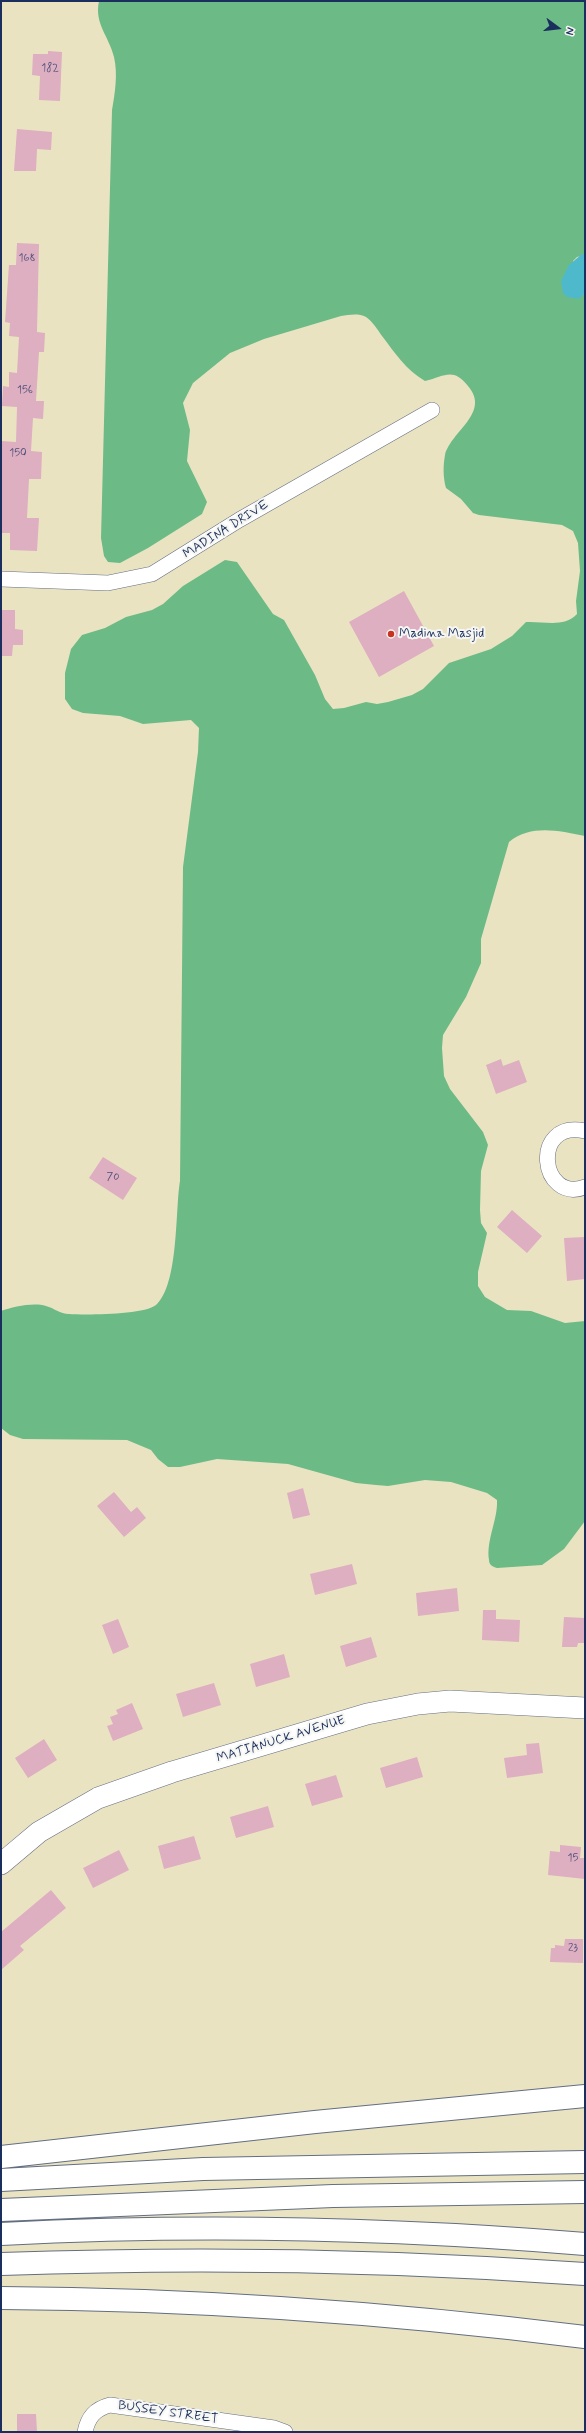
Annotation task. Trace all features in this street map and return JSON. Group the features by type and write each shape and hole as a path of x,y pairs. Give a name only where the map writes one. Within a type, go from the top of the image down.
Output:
{"highway":[{"path":"1,2157 585,2096"},
{"path":"1,2180 218,2168 585,2162"},
{"path":"1,2210 151,2202 349,2196 585,2192"},
{"path":"1,2234 125,2230 312,2230 458,2235 585,2244"},
{"path":"1,2264 153,2260 301,2260 424,2264 585,2274"},
{"path":"1,2298 260,2307 409,2318 585,2336"}],"street":[{"name":"MADINA DRIVE","path":"1,579 108,583 152,574 238,520 432,410"},
{"path":"585,1131 574,1129 557,1136 551,1143 546,1161 549,1171 562,1186 572,1189 585,1187"},
{"name":"MATIANUCK AVENUE","path":"1,1864 46,1828 98,1798 172,1772 367,1714 412,1705 450,1701 585,1708"},
{"name":"BUSSEY STREET","path":"85,2432 90,2416 99,2408 110,2405 274,2428 285,2432"}],"green space":[{"path":"99,1 585,1 585,255 577,257 573,261 584,295 585,293 585,836 546,830 527,833 518,836 509,842 481,939 481,963 466,997 443,1035 442,1048 444,1076 450,1089 483,1132 488,1145 481,1171 480,1210 481,1223 487,1233 478,1272 478,1286 485,1297 507,1310 531,1311 565,1323 585,1321 585,1521 564,1549 542,1565 497,1568 492,1566 489,1562 489,1545 496,1515 497,1500 487,1493 451,1482 425,1480 388,1486 376,1485 356,1483 288,1464 217,1459 180,1467 168,1467 158,1459 151,1450 127,1440 23,1439 10,1435 1,1428 1,1311 29,1305 46,1306 66,1314 114,1314 140,1311 149,1308 156,1305 163,1295 169,1281 175,1246 180,1181 183,867 198,752 199,728 191,720 143,724 120,716 83,713 72,709 65,699 65,673 71,649 82,635 105,628 126,617 152,610 163,604 183,586 225,560 237,562 273,614 284,620 315,675 325,699 333,709 344,708 366,702 377,704 412,695 423,689 449,663 491,649 512,636 526,622 553,623 566,621 572,618 577,614 576,601 580,571 578,543 573,531 562,525 473,513 461,499 446,488 444,480 445,455 454,438 467,422 472,413 475,405 474,396 468,386 458,376 448,374 425,381 418,377 401,361 375,326 366,317 357,315 341,316 264,339 230,353 193,383 183,403 190,430 187,461 207,502 202,514 148,548 120,563 108,562 104,556 101,538 112,110 116,77 112,50 100,23 98,9"}],"water":[{"path":"582,254 585,255 585,293 579,299 567,297 563,293 561,281 569,265"}],"building":[{"path":"48,51 62,52 60,101 39,100 40,76 32,75 33,54 48,54"},
{"path":"17,129 52,132 51,150 37,149 36,171 14,171"},
{"path":"17,243 39,244 37,332 45,333 44,352 39,352 36,401 44,401 43,419 33,418 31,451 42,452 41,479 29,479 27,518 39,518 37,551 10,550 10,533 1,533 1,441 16,442 17,407 2,406 3,386 9,387 9,372 17,373 19,337 9,336 10,323 5,322 9,265 16,265"},
{"name":"Madina Masjid","path":"404,591 434,646 379,677 349,622"},
{"path":"1,610 15,610 15,629 23,630 23,645 13,645 12,656 1,656"},
{"path":"501,1059 503,1066 519,1060 527,1082 496,1094 486,1065"},
{"path":"103,1157 137,1178 123,1200 89,1178"},
{"path":"512,1210 542,1236 527,1253 497,1227"},
{"path":"585,1237 585,1279 567,1281 564,1238"},
{"path":"303,1488 310,1515 293,1519 287,1493"},
{"path":"114,1492 131,1512 137,1507 146,1518 124,1537 97,1506"},
{"path":"352,1564 357,1584 315,1595 310,1574"},
{"path":"457,1588 459,1611 418,1616 416,1593"},
{"path":"483,1610 496,1610 496,1619 520,1620 519,1642 482,1640"},
{"path":"564,1617 585,1618 585,1643 578,1643 577,1647 562,1647"},
{"path":"118,1619 129,1647 113,1654 102,1625"},
{"path":"371,1637 377,1657 346,1667 340,1646"},
{"path":"284,1654 290,1677 256,1687 250,1664"},
{"path":"214,1683 221,1705 183,1717 176,1694"},
{"path":"132,1703 143,1729 113,1741 107,1726 113,1724 110,1717 118,1714 116,1710"},
{"path":"44,1739 57,1760 28,1778 15,1758"},
{"path":"539,1743 543,1773 507,1778 504,1758 527,1755 526,1744"},
{"path":"417,1757 423,1777 386,1788 380,1768"},
{"path":"336,1775 343,1797 312,1806 305,1784"},
{"path":"268,1806 274,1827 236,1838 230,1817"},
{"path":"194,1836 201,1859 164,1869 158,1846"},
{"path":"560,1845 581,1847 580,1858 585,1858 585,1879 548,1875 550,1851 560,1852"},
{"path":"119,1850 129,1870 93,1888 83,1868"},
{"path":"51,1890 66,1908 20,1946 24,1950 1,1970 1,1932"},
{"path":"565,1939 583,1939 583,1963 550,1962 551,1948 555,1948 555,1945 564,1946"},
{"path":"17,2414 36,2414 37,2432 17,2432"}],"place":[{"name":"Madina Masjid","path":"391,634"}]}
